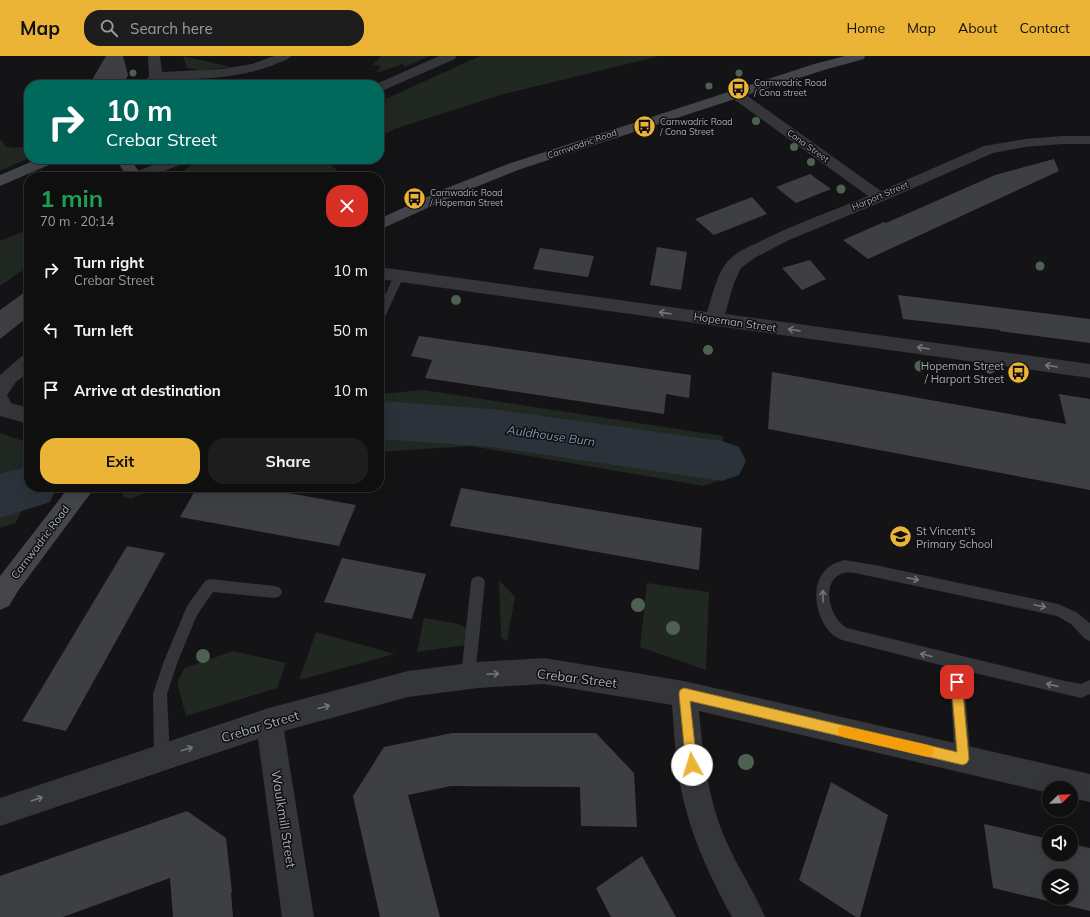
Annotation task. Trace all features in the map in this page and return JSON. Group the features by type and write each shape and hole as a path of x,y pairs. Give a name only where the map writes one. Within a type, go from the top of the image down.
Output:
{"street":[{"path":"153,80 154,56"},
{"path":"161,80 210,74 273,62 285,56"},
{"path":"384,85 450,56"},
{"name":"Carnwadric Road","path":"384,223 450,192 513,167 819,67 859,56"},
{"name":"Cona Street","path":"737,95 880,197"},
{"name":"Harport Street","path":"714,319 725,283 734,266 750,253 783,236 880,197 989,149 1032,142 1090,140"},
{"path":"0,181 39,164"},
{"path":"148,172 169,164"},
{"name":"Hopeman Street","path":"384,274 1090,371"},
{"path":"0,390 9,377 24,365"},
{"path":"0,401 4,409 24,415"},
{"name":"Carnwadric Road","path":"3,588 78,492"},
{"name":"Crebar Street","path":"0,812 269,722 408,684 468,676 544,671 684,694 1090,788"},
{"path":"684,694 693,779 706,826 748,917"},
{"name":"Waulkmill Street","path":"269,722 298,917"}],"lane":[{"path":"384,308 399,276"},
{"path":"1090,634 1085,627 1071,615 1058,610 875,571 845,566 831,572 824,582 822,596 826,614 838,630 858,638 1065,688 1081,691 1090,687"},
{"path":"468,676 478,582"},
{"path":"162,757 160,694 171,661 192,611 210,585 276,592"},
{"path":"960,663 957,682 963,759"}],"shaded area":[{"path":"183,56 231,67 201,70 187,68"},
{"path":"381,56 430,56 404,67 403,64 376,73 381,66 373,65"},
{"path":"480,56 660,56 500,95 397,128 384,134 384,100"},
{"path":"0,139 6,147 15,148 24,146 24,160 0,171"},
{"path":"195,164 330,164 339,172 183,172"},
{"path":"24,231 24,269 0,286 0,241"},
{"path":"423,390 723,436 722,479 704,486 471,446 384,452 384,394"},
{"path":"0,433 24,441 24,492 32,492 15,523 0,528"},
{"path":"125,492 146,492 131,499 122,496"},
{"path":"499,580 515,597 507,641 501,637"},
{"path":"647,583 709,592 706,670 640,647"},
{"path":"424,618 459,624 470,630 465,645 417,652"},
{"path":"316,632 395,654 299,680"},
{"path":"233,651 286,663 277,688 186,716 177,682 185,668"}],"building":[{"path":"106,56 123,56 128,75 126,80 92,80"},
{"path":"1054,159 1059,171 868,259 843,240 884,222 886,223 995,175"},
{"path":"810,174 831,189 796,203 776,187"},
{"path":"752,197 767,214 714,235 695,219"},
{"path":"657,247 687,252 681,290 650,285"},
{"path":"540,248 594,256 588,277 533,269"},
{"path":"810,260 826,279 802,290 782,268"},
{"path":"24,293 24,320 0,339 0,310"},
{"path":"898,295 1090,319 1090,343 1000,330 903,319"},
{"path":"419,336 691,375 689,398 666,394 664,414 425,378 432,360 411,356"},
{"path":"772,372 1066,424 1059,394 1090,399 1090,490 768,429"},
{"path":"461,488 702,528 699,570 450,526"},
{"path":"194,492 283,492 356,505 339,546 180,517"},
{"path":"127,546 165,553 66,731 22,721"},
{"path":"342,558 426,574 412,619 324,602"},
{"path":"452,733 596,733 634,773 637,827 581,826 580,787 451,786 408,795 440,917 380,917 353,796 384,747"},
{"path":"831,782 888,815 860,917 856,917 799,880"},
{"path":"187,811 226,838 232,892 233,917 173,917 170,878 63,917 0,917 0,876"},
{"path":"984,824 1042,837 1042,861 1078,861 1078,845 1090,848 1090,911 1065,905 1078,905 1078,869 1042,869 1042,900 993,888"},
{"path":"642,856 676,917 611,917 596,888"}],"waterway":[{"name":"Auldhouse Burn","path":"384,422 395,421 492,428 722,461"},
{"name":"Auldhouse Burn","path":"0,496 24,489"}],"slow traffic":[{"path":"843,731 928,751"}],"place":[{"name":"Carnwadric Road / Cona street","path":"738,88"},
{"name":"Carnwadric Road / Cona Street","path":"644,127"},
{"name":"Carnwadric Road / Hopeman Street","path":"415,198"},
{"name":"Hopeman Street / Harport Street","path":"1019,372"},
{"name":"St Vincent's Primary School","path":"900,537"}],"route":[{"path":"692,765 684,694 963,759 957,682"}]}
